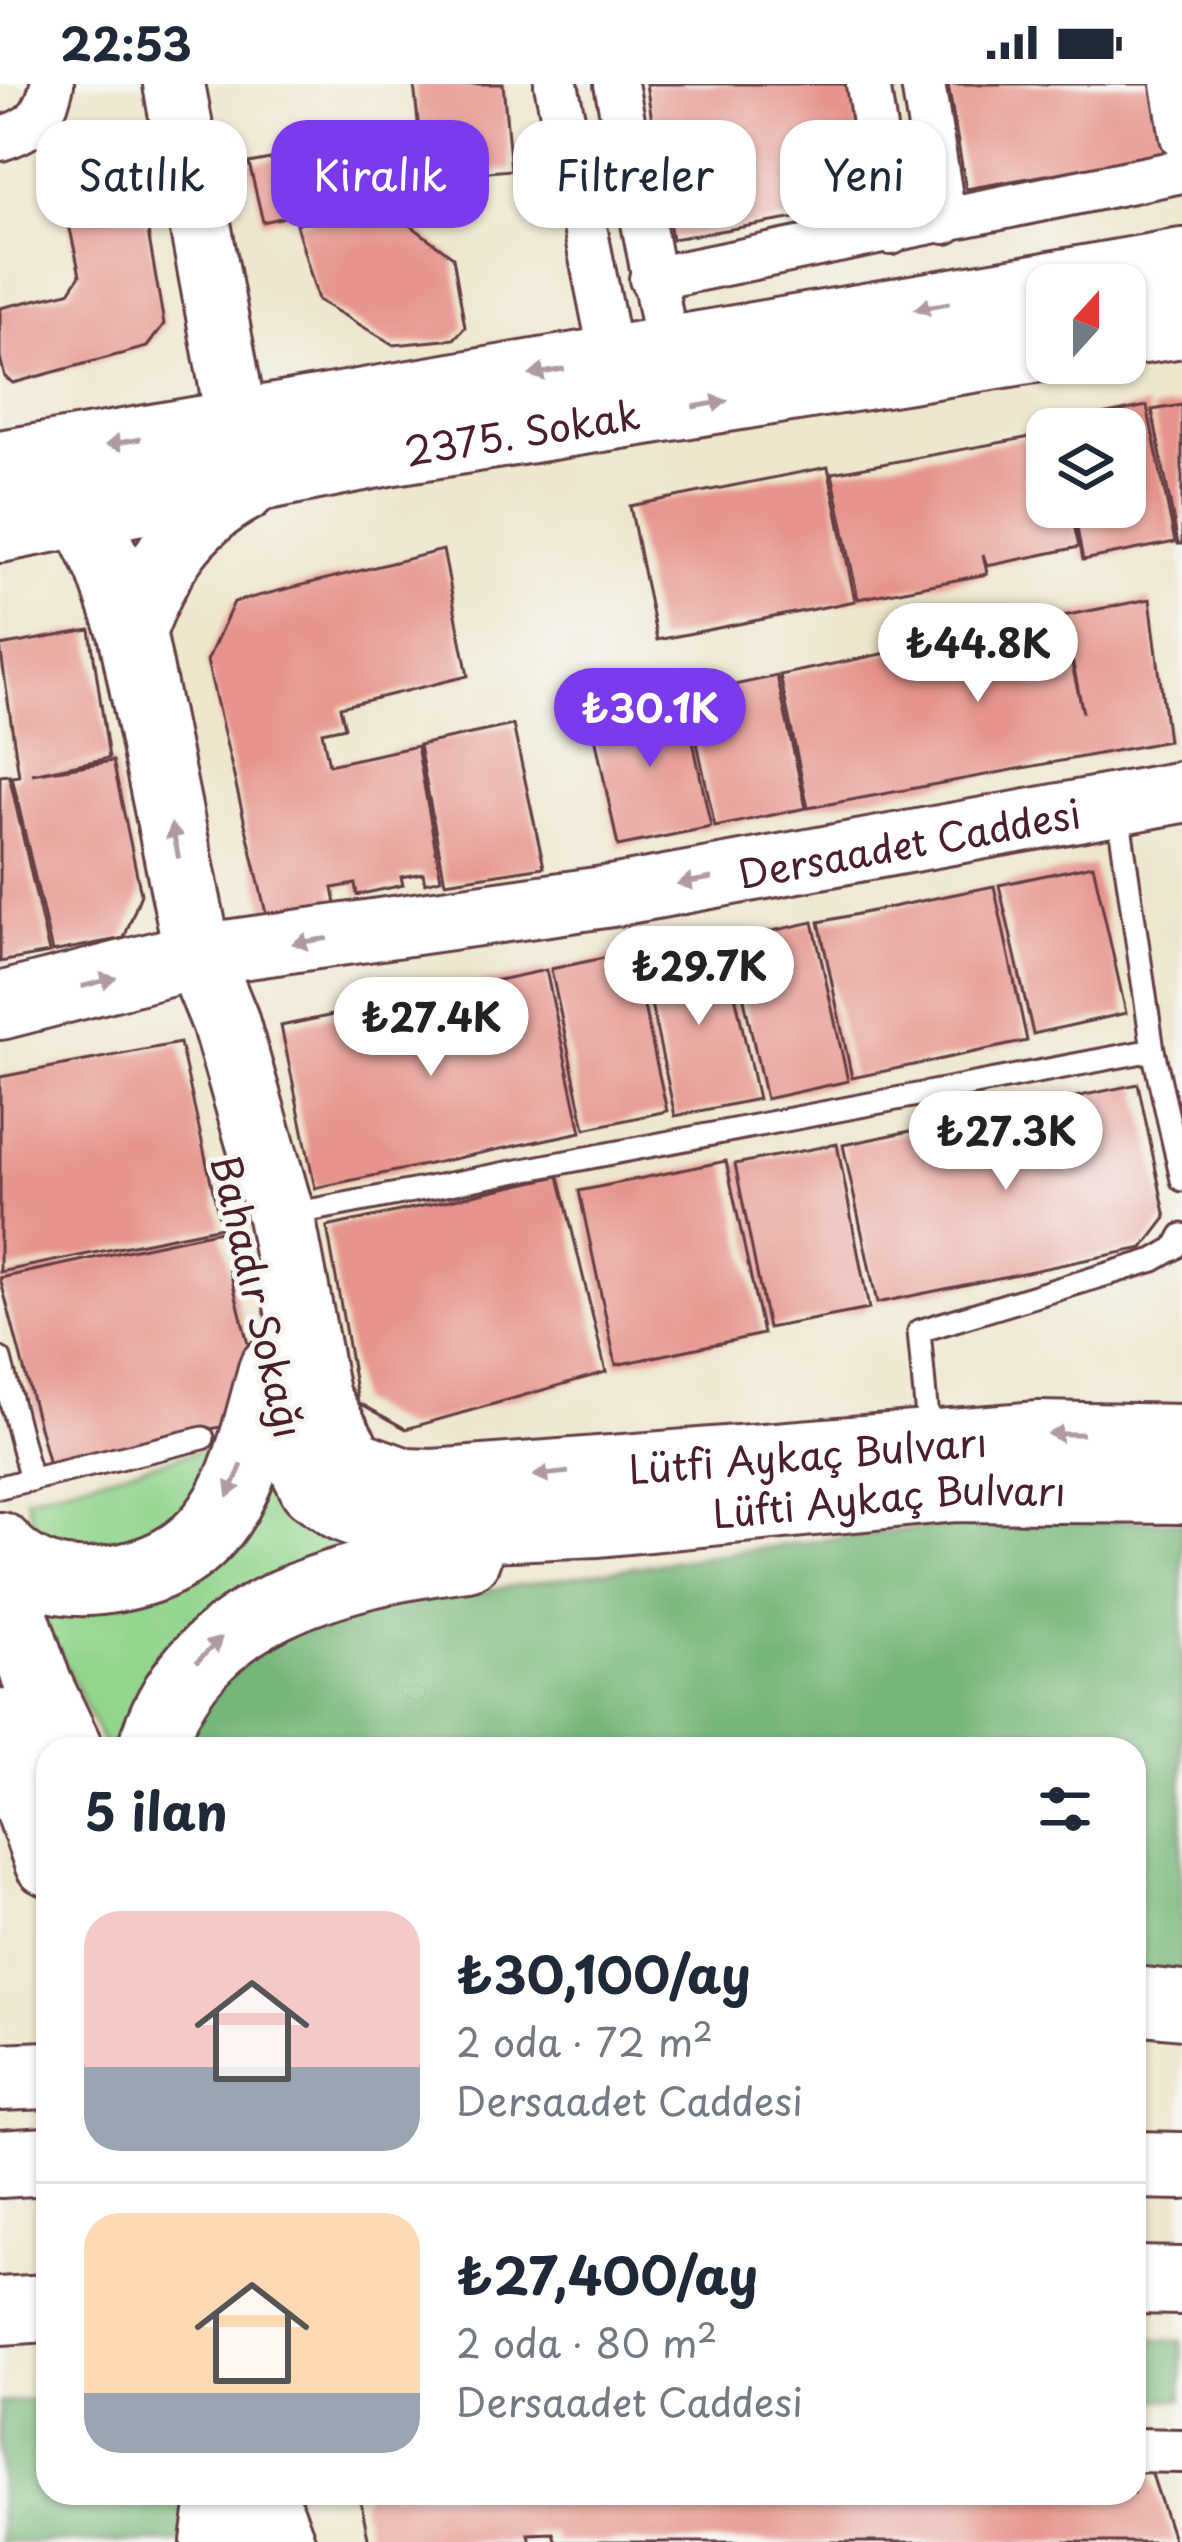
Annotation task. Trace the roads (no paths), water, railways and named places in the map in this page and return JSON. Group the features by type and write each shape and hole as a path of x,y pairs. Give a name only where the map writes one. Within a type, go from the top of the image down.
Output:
{"main road":[{"name":"2375. Sokak","path":"1146,268 1182,262"},
{"name":"2375. Sokak","path":"0,529 88,513 257,439 640,356 1026,289"},
{"path":"1146,330 1182,324"},
{"name":"2375. Sokak","path":"4,464 1026,348"},
{"path":"132,632 164,558 257,439"},
{"path":"4,464 39,471 88,513"},
{"name":"Bahadır Sokağı","path":"88,513 132,632 198,955 225,1021 281,1216 316,1398 342,1452 371,1473 434,1483"},
{"name":"Bahadır Sokağı","path":"198,955 189,981 191,1004 272,1370 296,1453 313,1487 362,1519 421,1531 598,1523"},
{"name":"Dersaadet Caddesi","path":"0,1006 198,955"},
{"path":"0,1546 15,1562 41,1576 82,1583 141,1576 167,1567 198,1546 220,1518 272,1370"},
{"name":"Lütfi Aykaç Bulvarı","path":"434,1483 929,1441 1058,1434 1182,1438"},
{"name":"Lüfti Aykaç Bulvarı","path":"598,1523 956,1488 1182,1490"},
{"path":"156,1737 176,1685 199,1659 223,1636 274,1608 400,1566 514,1551 598,1523"},
{"path":"0,1573 38,1684 63,1737"},
{"path":"0,1723 36,1827"},
{"path":"1146,2001 1182,2005"},
{"path":"1146,2042 1182,2042"},
{"path":"0,2078 36,2075"},
{"path":"0,2164 36,2162"},
{"path":"1146,2165 1182,2166"},
{"path":"0,2204 36,2202"},
{"path":"1146,2280 1182,2281"},
{"path":"0,2311 36,2309"},
{"path":"215,2542 220,2505"},
{"path":"267,2505 281,2542"}],"street":[{"path":"174,84 257,439"},
{"path":"202,84 257,439"},
{"path":"556,84 640,356"},
{"path":"616,84 651,279 640,356"},
{"path":"868,84 891,232"},
{"path":"923,84 929,120"},
{"path":"1173,84 1182,137"},
{"path":"0,139 30,129 48,98"},
{"path":"946,222 1182,171"},
{"path":"651,279 913,228"},
{"name":"Dersaadet Caddesi","path":"198,955 611,896 1182,792"},
{"path":"1146,2450 1182,2451"}],"lane":[{"path":"1117,804 1153,1050 1182,1180"},
{"path":"281,1216 1153,1050"},
{"path":"929,1441 919,1331 1154,1260 1175,1248 1182,1235"},
{"path":"0,1359 31,1480"},
{"path":"0,1487 202,1438"}]}
